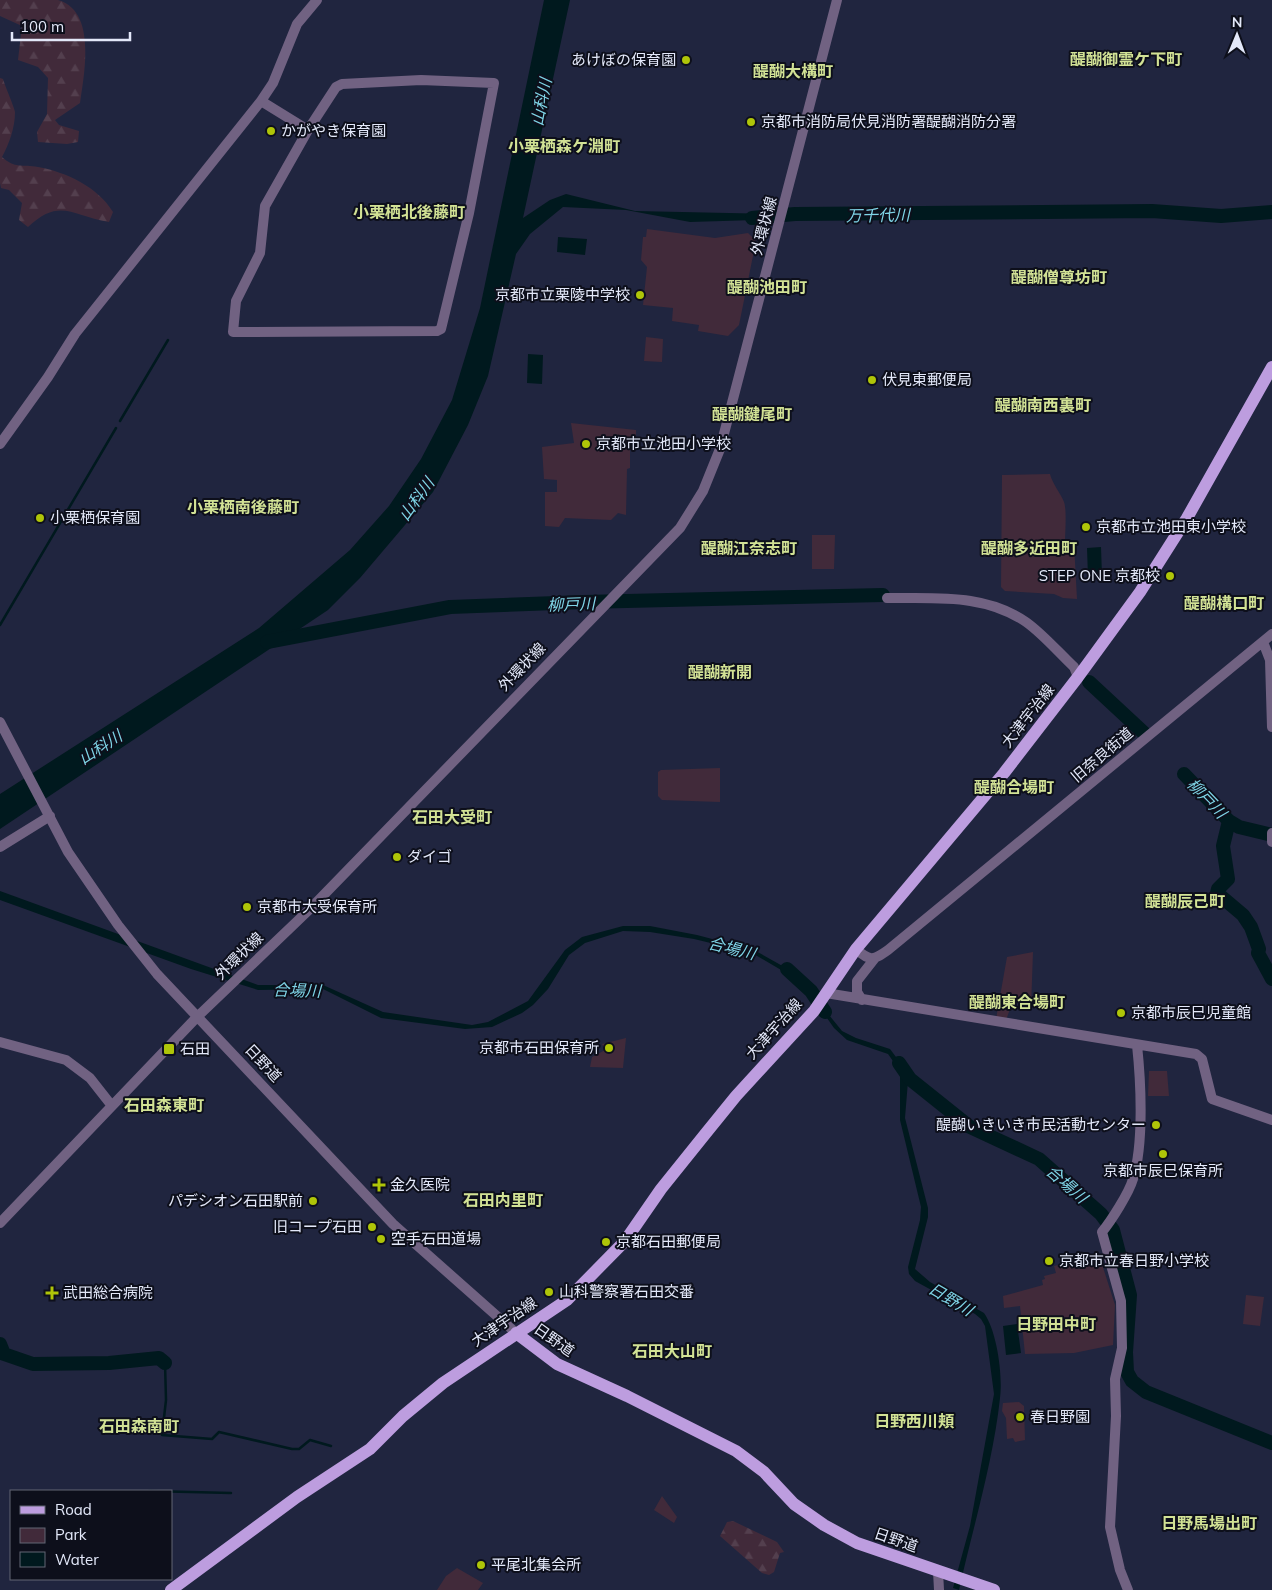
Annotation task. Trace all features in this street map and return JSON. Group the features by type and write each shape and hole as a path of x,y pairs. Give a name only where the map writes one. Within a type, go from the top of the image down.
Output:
{"main road":[{"name":"大津宇治線","path":"171,1590 297,1496 370,1449 403,1416 444,1383 516,1333 568,1300 614,1254 714,1122 821,1000 856,949 1004,773 1078,677 1140,592 1171,544 1217,467 1272,367"},
{"name":"日野道","path":"516,1333 557,1364 627,1396 736,1451 764,1472 794,1504 824,1525 876,1551 994,1590"}],"street":[{"path":"0,444 48,378 80,328 261,101 273,83 297,24 317,0"},
{"name":"外環状線","path":"0,1223 198,1017 312,908 680,528 703,491 720,449 776,241 837,0"},
{"path":"420,80 494,83 469,213 442,329 431,331 234,332 236,301 260,253 265,206 308,130 336,87 342,84 420,80"},
{"path":"261,101 308,130"},
{"path":"887,598 967,599 997,606 1028,623 1074,667 1078,677"},
{"name":"旧奈良街道","path":"862,1000 858,992 857,981 876,958 985,872 1198,692 1272,634"},
{"path":"1263,642 1270,660 1272,727"},
{"name":"日野道","path":"0,722 68,852 118,925 143,956 393,1224 516,1333"},
{"path":"0,847 50,816"},
{"path":"1272,833 1272,842"},
{"path":"856,949 866,957 876,958"},
{"path":"821,1000 862,1000 1196,1054 1202,1059 1212,1098 1272,1120"},
{"path":"0,1042 66,1060 90,1078 112,1106"},
{"path":"1128,1590 1120,1570 1110,1527 1116,1410 1115,1379 1122,1348 1121,1300 1102,1232 1133,1180 1138,1151 1140,1072 1137,1045"},
{"path":"938,1572 939,1590"}],"green space":[{"path":"0,0 58,0 70,6 78,17 83,30 85,45 84,76 80,103 55,120 59,125 79,131 78,142 67,144 38,142 37,132 47,114 48,78 38,67 18,60 22,26 0,16"},
{"path":"0,78 3,79 15,112 11,136 2,157 15,165 49,169 70,177 90,188 107,203 113,212 109,222 67,211 49,213 28,227 19,220 22,203 9,190 1,188 0,183"},
{"path":"647,229 715,238 748,233 756,241 739,325 728,336 698,331 699,325 672,321 673,308 643,305 647,267 641,260 643,237 646,237"},
{"path":"646,337 663,339 662,362 644,361"},
{"path":"571,423 636,430 636,450 630,450 630,468 627,469 626,515 618,513 611,520 565,518 559,527 545,526 545,492 557,492 557,480 544,479 542,447 574,443"},
{"path":"1050,474 1065,506 1065,543 1074,543 1077,599 1063,598 1054,594 1005,591 1001,587 1002,475"},
{"path":"812,535 835,535 834,569 812,569"},
{"path":"720,768 720,802 662,800 658,796 658,772 661,770"},
{"path":"1033,952 1031,1008 1013,1001 1006,1020 996,1019 1007,957"},
{"path":"626,1038 623,1068 590,1067 592,1057 605,1050 602,1044"},
{"path":"1149,1071 1167,1071 1169,1096 1148,1096"},
{"path":"1078,1260 1079,1263 1101,1261 1115,1305 1113,1345 1074,1353 1025,1354 1020,1306 1004,1308 1003,1296 1043,1285 1042,1280 1045,1279 1044,1276 1056,1273 1054,1266"},
{"path":"1246,1295 1264,1297 1260,1326 1243,1324"},
{"path":"1019,1402 1024,1406 1025,1440 1015,1442 1013,1438 1007,1439 1006,1418 1002,1411 1003,1403"},
{"path":"662,1496 677,1517 674,1523 654,1510"},
{"path":"733,1521 777,1542 784,1552 780,1553 774,1572 769,1575 762,1573 720,1536 727,1522"},
{"path":"457,1568 483,1583 478,1590 437,1590 446,1576"}],"water":[{"name":"山科川","path":"544,0 570,0 523,218 550,200 566,194 635,211 770,214 991,213 690,222 626,210 563,207 530,234 516,254 488,376 468,425 433,492 360,578 328,610 0,829 0,794 259,628 350,550 389,506 421,459 452,400 480,308"},
{"path":"558,237 587,239 585,255 557,252"},
{"path":"528,354 543,355 542,384 527,383"},
{"path":"1101,547 1102,576 1088,577 1087,548"},
{"name":"日野川","path":"0,891 258,985 323,985 383,1012 472,1025 488,1022 528,1001 565,950 582,937 623,926 650,926 697,935 754,950 795,973 842,1031 856,1038 890,1049 911,1077 908,1081 905,1118 928,1208 928,1217 915,1269 930,1282 984,1313 989,1321 996,1342 1001,1378 997,1422 988,1471 959,1590 953,1588 970,1526 994,1394 985,1326 975,1314 915,1281 909,1274 908,1267 920,1220 921,1207 900,1120 900,1071 888,1054 847,1040 834,1028 815,1001 793,977 752,953 694,939 650,932 623,931 585,943 569,955 548,989 533,1005 522,1013 492,1027 465,1029 381,1018 323,989 258,990 191,969 0,900"},
{"path":"1017,1324 1021,1353 1006,1355 1003,1326"}],"waterway":[{"name":"万千代川","path":"752,218 795,214 1152,211 1221,216 1272,212"},
{"path":"120,421 168,340"},
{"path":"0,625 116,428"},
{"name":"柳戸川","path":"267,642 450,607 883,595"},
{"name":"柳戸川","path":"1089,682 1145,734"},
{"name":"柳戸川","path":"1184,774 1229,821 1223,846 1228,879 1218,889 1217,893 1243,915 1251,927 1259,949 1258,953 1272,979"},
{"path":"1229,821 1239,827 1272,835"},
{"name":"合場川","path":"787,969 811,991 825,1012"},
{"name":"合場川","path":"899,1063 910,1079 970,1127 1039,1159 1101,1214 1113,1230 1130,1295 1126,1352 1127,1372 1132,1381 1146,1392 1272,1443"},
{"path":"0,1344 4,1354 33,1364 109,1363 159,1358 165,1363"},
{"path":"165,1363 166,1400 162,1435 212,1439 219,1432 292,1449 299,1449 310,1440 331,1446"},
{"path":"172,1492 231,1493"}],"place":[{"name":"あけぼの保育園","path":"686,60"},
{"name":"京都市消防局伏見消防署醍醐消防分署","path":"751,122"},
{"name":"かがやき保育園","path":"271,131"},
{"name":"京都市立栗陵中学校","path":"640,295"},
{"name":"伏見東郵便局","path":"872,380"},
{"name":"京都市立池田小学校","path":"586,444"},
{"name":"小栗栖保育園","path":"40,518"},
{"name":"京都市立池田東小学校","path":"1086,527"},
{"name":"STEP ONE 京都校","path":"1170,576"},
{"name":"ダイゴ","path":"397,857"},
{"name":"京都市大受保育所","path":"247,907"},
{"name":"京都市辰巳児童館","path":"1121,1013"},
{"name":"京都市石田保育所","path":"609,1048"},
{"name":"石田","path":"169,1049"},
{"name":"醍醐いきいき市民活動センター","path":"1156,1125"},
{"name":"京都市辰巳保育所","path":"1163,1154"},
{"name":"金久医院","path":"379,1185"},
{"name":"パデシオン石田駅前","path":"313,1201"},
{"name":"旧コープ石田","path":"372,1227"},
{"name":"空手石田道場","path":"381,1239"},
{"name":"京都石田郵便局","path":"606,1242"},
{"name":"京都市立春日野小学校","path":"1049,1261"},
{"name":"山科警察署石田交番","path":"549,1292"},
{"name":"武田総合病院","path":"52,1293"},
{"name":"春日野園","path":"1020,1417"},
{"name":"平尾北集会所","path":"481,1565"}],"district":[{"name":"醍醐御霊ケ下町","path":"1126,59"},
{"name":"醍醐大構町","path":"793,71"},
{"name":"小栗栖森ケ淵町","path":"564,146"},
{"name":"小栗栖北後藤町","path":"409,212"},
{"name":"醍醐僧尊坊町","path":"1059,277"},
{"name":"醍醐池田町","path":"767,287"},
{"name":"醍醐南西裏町","path":"1043,405"},
{"name":"醍醐鍵尾町","path":"752,414"},
{"name":"小栗栖南後藤町","path":"243,507"},
{"name":"醍醐江奈志町","path":"749,548"},
{"name":"醍醐多近田町","path":"1029,548"},
{"name":"醍醐構口町","path":"1224,603"},
{"name":"醍醐新開","path":"720,672"},
{"name":"醍醐合場町","path":"1014,787"},
{"name":"石田大受町","path":"452,817"},
{"name":"醍醐辰己町","path":"1185,901"},
{"name":"醍醐東合場町","path":"1017,1002"},
{"name":"石田森東町","path":"164,1105"},
{"name":"石田内里町","path":"503,1200"},
{"name":"日野田中町","path":"1056,1324"},
{"name":"石田大山町","path":"672,1351"},
{"name":"日野西川頬","path":"914,1421"},
{"name":"石田森南町","path":"139,1426"},
{"name":"日野馬場出町","path":"1209,1523"}]}
